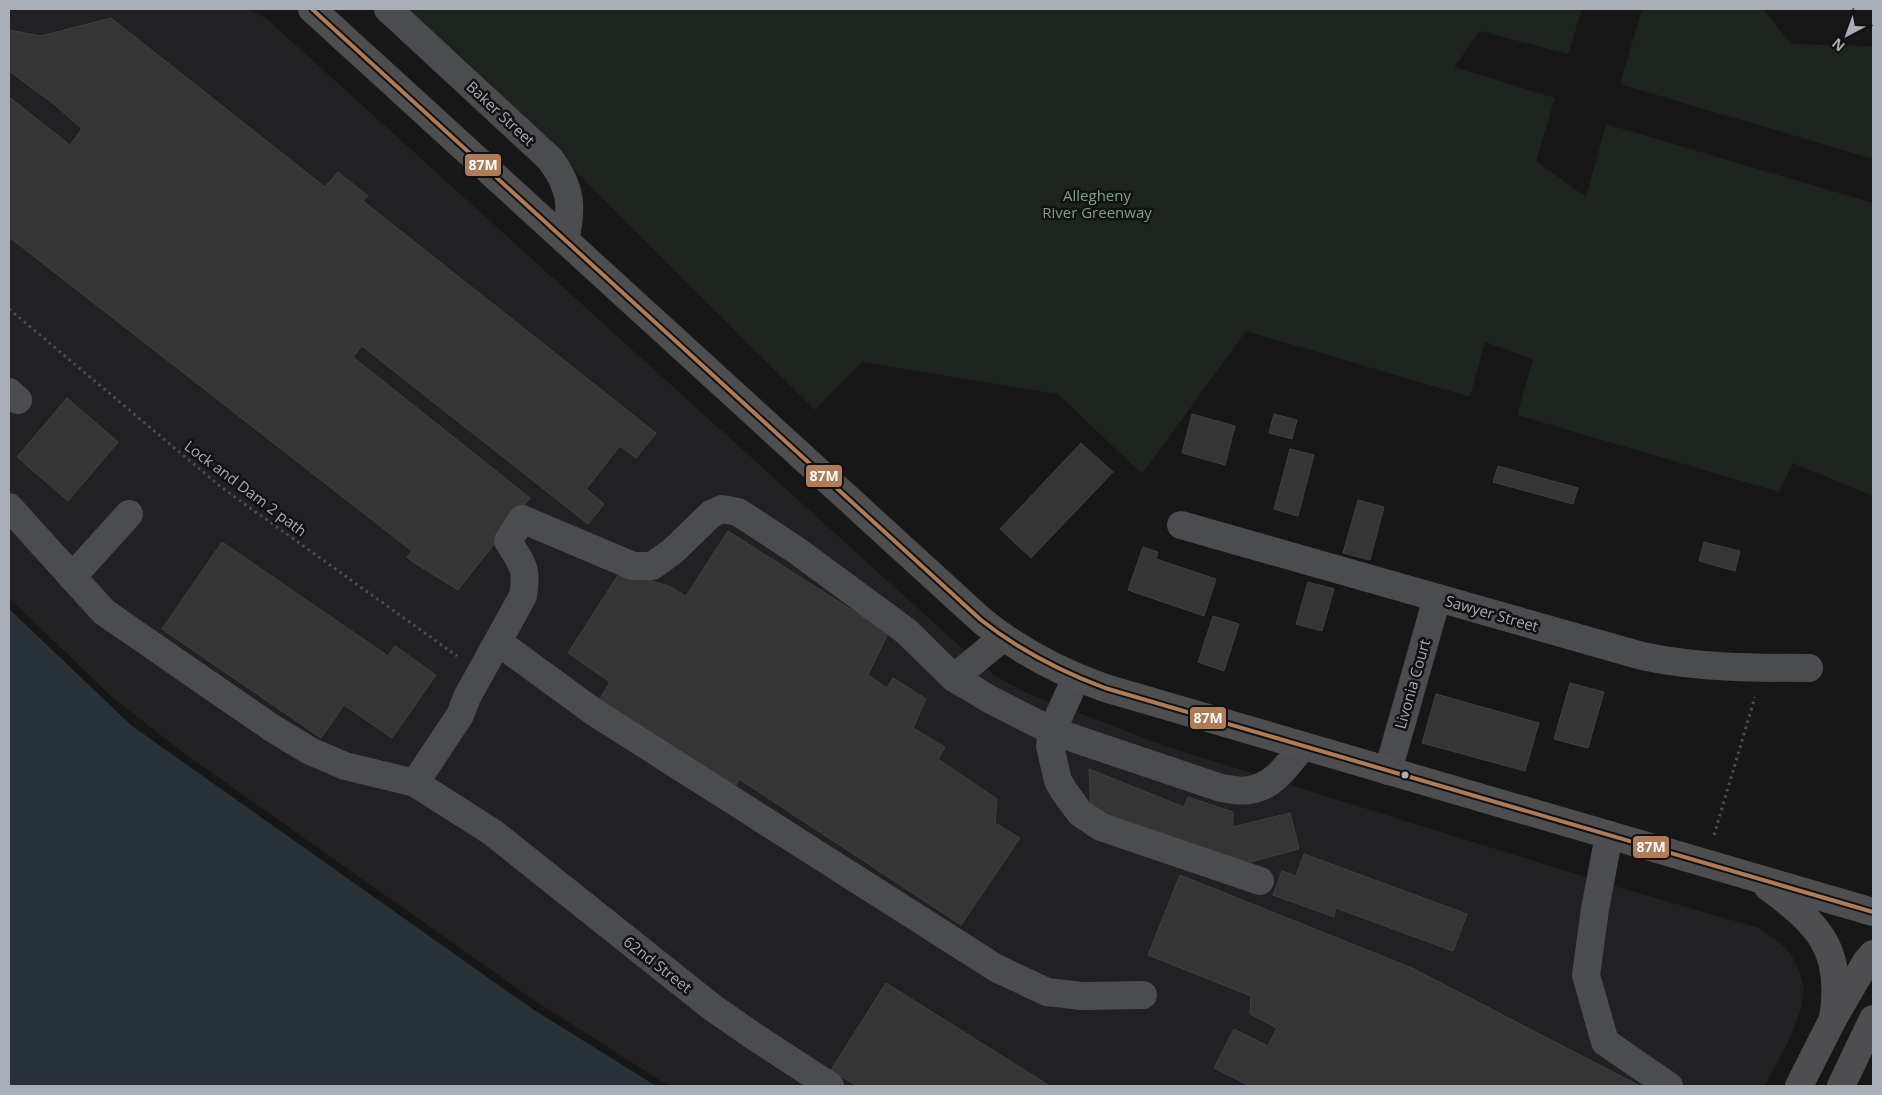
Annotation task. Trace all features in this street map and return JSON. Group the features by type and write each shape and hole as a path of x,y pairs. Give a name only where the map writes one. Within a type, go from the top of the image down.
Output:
{"highway":[{"path":"312,9 974,614 1002,638 1049,666 1076,678 1303,746 1873,912"},
{"path":"1757,878 1803,914 1816,929 1826,946 1836,978 1837,995 1833,1019"},
{"path":"1799,1086 1833,1019 1866,965"},
{"path":"1840,1086 1870,1030"}],"street":[{"name":"Baker Street","path":"388,9 550,159 560,172 568,189 570,206 565,240"},
{"name":"62nd Street","path":"9,507 104,612 272,728 310,751 345,766 415,783 492,832 713,1008 830,1086"},
{"path":"415,783 460,715 467,697 523,596 526,577 522,564 508,541 522,519 633,566 652,566 673,551 711,514 722,508 738,512 796,550 906,631 954,678 991,700 1052,731 1221,788 1248,791 1265,786 1278,776 1303,746"},
{"path":"72,577 128,514"},
{"name":"Sawyer Street","path":"1181,524 1642,656 1674,663 1706,666 1809,668"},
{"name":"Livonia Court","path":"1388,771 1437,598"},
{"path":"954,678 1002,638"},
{"path":"498,642 594,712 996,968 1047,992 1082,996 1143,996"},
{"path":"1076,678 1052,731 1050,746 1058,781 1080,813 1101,827 1260,881"},
{"path":"1609,835 1595,909 1586,975 1605,1042 1669,1086"}],"path":[{"name":"Lock and Dam 2 path","path":"9,309 221,487 480,673"},
{"path":"1706,863 1764,668"}],"shaded area":[{"path":"9,9 251,9 268,20 954,641 995,676 1027,693 1165,746 1621,888 1759,928 1779,942 1791,954 1799,971 1804,989 1801,1009 1791,1036 1765,1086 669,1086 535,1001 185,754 113,698 9,598"},
{"path":"9,609 132,726 531,1008 656,1086 9,1086"}],"green space":[{"name":"Allegheny River Greenway","path":"404,9 1582,9 1568,54 1480,31 1454,67 1555,98 1536,161 1586,197 1606,124 1873,203 1873,496 1793,463 1779,492 1517,415 1533,359 1485,342 1470,397 1246,331 1142,474 1058,394 862,362 815,410 461,57"},
{"path":"1642,9 1763,9 1791,44 1873,46 1873,159 1620,84"}],"building":[{"path":"111,18 325,187 338,172 368,196 363,201 656,433 636,458 620,446 586,489 604,504 588,524 362,346 353,357 530,498 458,590 410,560 407,557 412,551 9,237 9,97 70,145 82,129 54,104 9,71 9,30 41,36"},
{"path":"67,398 118,442 68,501 17,457"},
{"path":"1192,414 1235,426 1225,465 1182,453"},
{"path":"1274,414 1297,420 1292,439 1269,433"},
{"path":"1081,443 1113,472 1031,558 1000,529"},
{"path":"1290,449 1314,455 1298,516 1274,509"},
{"path":"1498,466 1578,488 1573,504 1493,482"},
{"path":"1358,500 1384,507 1370,560 1343,553"},
{"path":"728,531 888,633 868,675 887,688 893,678 926,699 913,728 945,747 938,759 997,799 995,823 1020,838 961,925 739,779 733,791 598,702 610,682 568,653 620,572 669,586 686,596"},
{"path":"222,542 388,656 395,646 436,675 392,738 344,705 321,738 162,629"},
{"path":"1704,542 1740,551 1735,571 1699,561"},
{"path":"1143,547 1158,552 1156,559 1216,579 1204,616 1128,590"},
{"path":"1308,582 1334,589 1322,631 1296,624"},
{"path":"1213,616 1239,624 1224,671 1198,662"},
{"path":"1570,683 1604,692 1588,748 1554,739"},
{"path":"1436,694 1539,723 1525,771 1422,743"},
{"path":"1089,769 1184,807 1188,797 1233,812 1233,827 1290,813 1299,849 1239,865 1091,813"},
{"path":"1304,854 1467,914 1453,951 1336,908 1334,917 1273,895 1282,871 1296,876"},
{"path":"1180,875 1412,968 1640,1086 1245,1086 1246,1084 1214,1068 1234,1029 1268,1046 1277,1028 1250,1014 1251,996 1148,955"},
{"path":"886,983 1050,1086 857,1086 831,1070"}],"transit line":[{"name":"87M","path":"312,9 981,620 1025,650 1056,667 1105,688 1873,912"}]}
